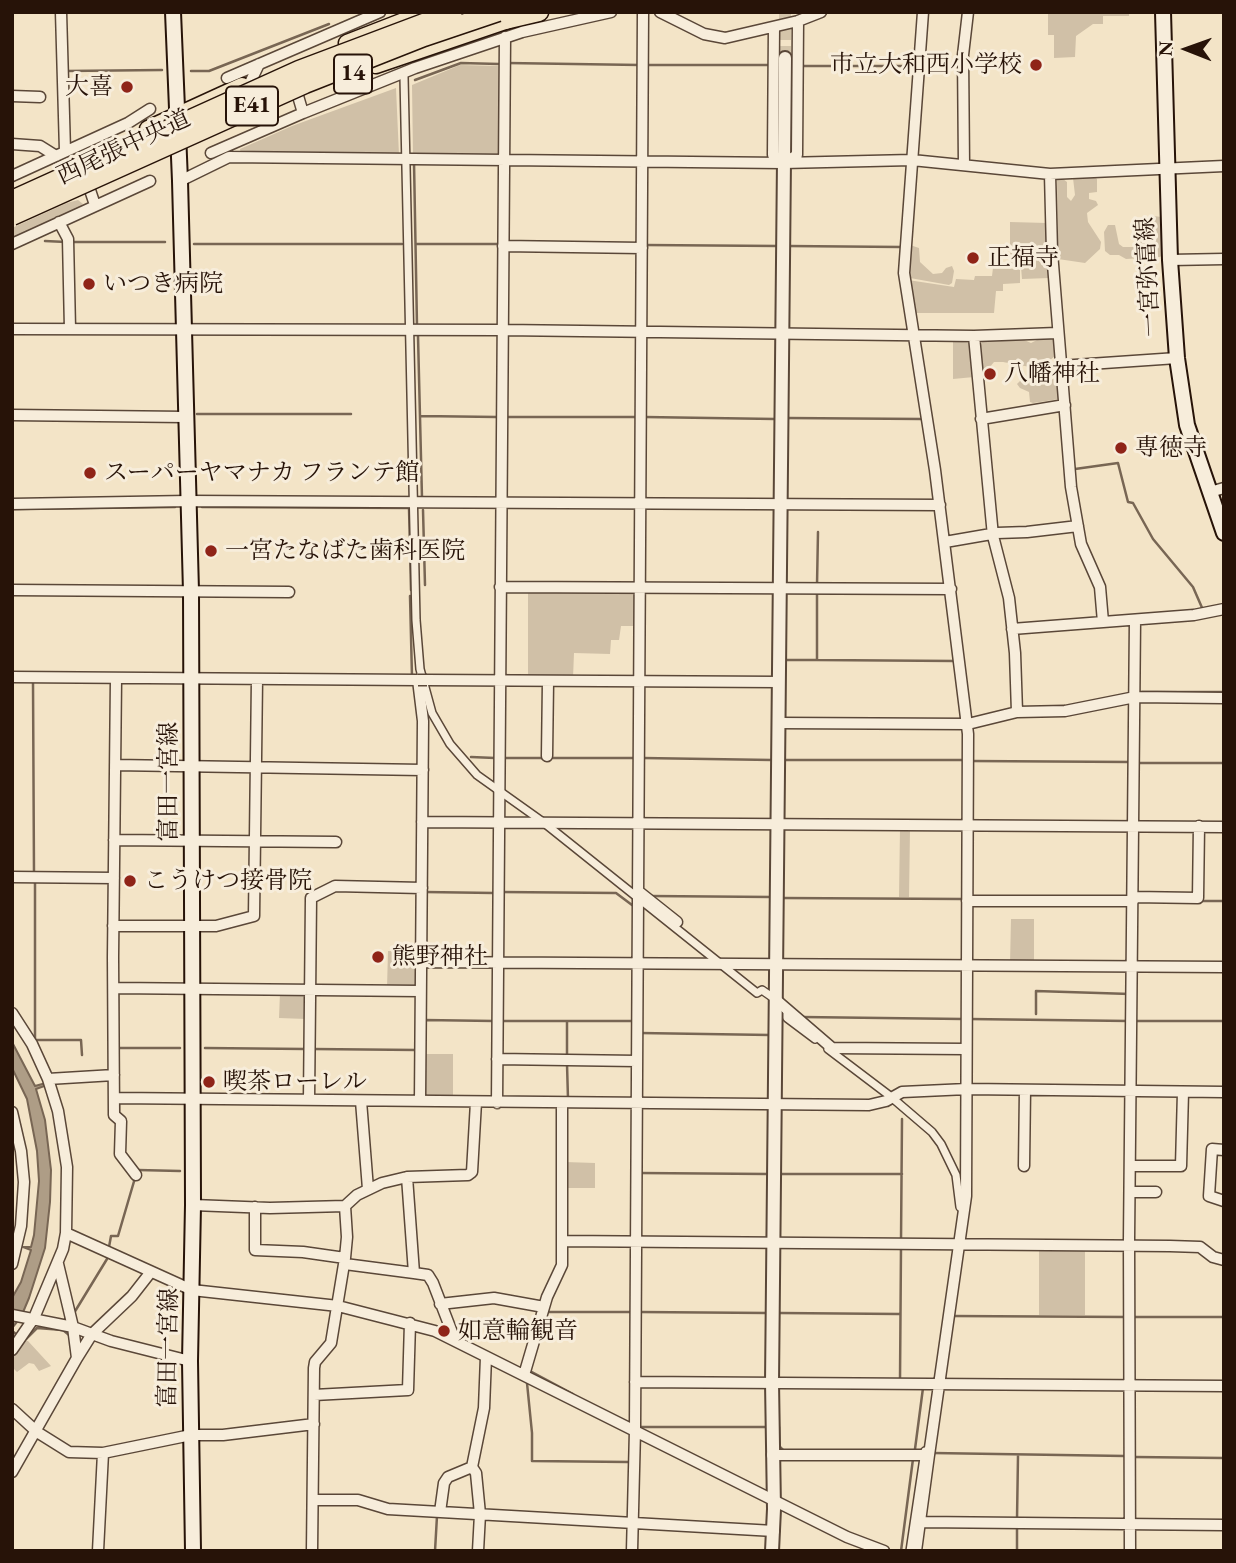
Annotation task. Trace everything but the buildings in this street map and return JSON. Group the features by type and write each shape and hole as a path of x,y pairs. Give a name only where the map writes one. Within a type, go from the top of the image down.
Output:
{"highway":[{"name":"E41","path":"12,200 299,70 453,12"},
{"path":"503,23 539,12"},
{"name":"E41","path":"12,216 304,83 424,37 503,23"}],"main road":[{"name":"富田一宮線","path":"173,12 191,591 193,1205 190,1361 193,1551"},
{"name":"西尾張中央道","path":"12,192 67,155 177,115 427,12"},
{"name":"西尾張中央道","path":"12,225 93,197 179,148 298,96 385,61 531,12"},
{"name":"一宮弥富線","path":"1163,12 1170,260 1177,358 1187,425 1200,470 1217,490 1224,533"}],"street":[{"path":"61,12 67,155"},
{"path":"227,78 380,12"},
{"path":"180,181 228,152 303,113 503,23 611,12"},
{"path":"632,1551 635,1430 643,12"},
{"path":"660,12 713,38 725,38 774,27 821,12"},
{"path":"911,1551 966,1196 967,1089 968,724 940,505 904,273 923,12"},
{"path":"964,165 963,55 968,12"},
{"path":"783,163 797,155 798,21"},
{"path":"497,1103 503,23"},
{"path":"774,27 773,155 783,163"},
{"path":"772,1551 785,58"},
{"path":"250,83 259,64"},
{"path":"404,77 416,620 420,669 426,696 432,713 450,744 469,768 677,922"},
{"path":"12,96 40,97"},
{"path":"298,96 303,113"},
{"path":"12,176 67,155 150,109"},
{"path":"12,144 40,146 67,155"},
{"path":"211,153 404,160 502,158 783,163 912,160 1050,174 1224,166"},
{"path":"1050,174 1057,332 1070,487 1081,544 1100,587 1103,622"},
{"path":"12,244 59,222 93,197 150,181"},
{"path":"59,222 68,239 70,329"},
{"path":"503,246 642,248"},
{"path":"1170,260 1224,259"},
{"path":"12,329 503,330 974,336 1057,332"},
{"path":"974,336 993,536 1009,598 1017,712"},
{"path":"1060,366 1177,358"},
{"path":"981,419 1065,405"},
{"path":"12,415 185,417"},
{"path":"12,504 188,501 940,505"},
{"path":"945,542 993,536 998,533 1078,526"},
{"path":"500,587 951,589"},
{"path":"12,590 289,592"},
{"path":"1012,629 1135,620 1209,613 1224,609"},
{"path":"1130,1551 1135,620"},
{"path":"12,677 779,682"},
{"path":"116,679 114,1115 121,1121 120,1154 136,1175"},
{"path":"113,926 216,926 254,916 257,679"},
{"path":"420,1101 422,680"},
{"path":"547,756 548,682"},
{"path":"779,723 968,724 1017,712 1065,711 1135,698 1224,698"},
{"path":"115,765 423,770"},
{"path":"422,822 1224,827"},
{"path":"967,901 1198,898 1199,827"},
{"path":"114,840 336,842"},
{"path":"12,877 114,878"},
{"path":"309,1100 311,898 335,886 422,888"},
{"path":"638,894 757,993 762,990 832,1048 967,1049"},
{"path":"421,962 1224,967"},
{"path":"114,988 420,991"},
{"path":"777,1005 787,1012 787,1018 891,1097 932,1132 956,1175 961,1202 958,1244"},
{"path":"12,1013 32,1044 47,1079 58,1111 67,1167 66,1233 58,1263 33,1318 12,1350"},
{"path":"497,1059 637,1061"},
{"path":"47,1079 114,1075"},
{"path":"114,1098 869,1105 886,1101 902,1092 967,1089 1224,1092"},
{"path":"1024,1166 1025,1090"},
{"path":"1130,1166 1181,1166 1182,1092"},
{"path":"361,1101 368,1189"},
{"path":"312,1551 316,1362 331,1343 338,1306 337,1297 347,1237 345,1206 350,1200 382,1183 407,1177 463,1175 471,1172 476,1102"},
{"path":"524,1375 544,1307 562,1265 562,1103"},
{"path":"12,1112 22,1151 24,1182 21,1226 12,1264"},
{"path":"1224,1150 1212,1149 1209,1196 1224,1200"},
{"path":"407,1177 414,1273"},
{"path":"1130,1192 1156,1192"},
{"path":"193,1205 345,1206"},
{"path":"255,1207 255,1250 292,1251 428,1275 455,1340"},
{"path":"66,1233 192,1290 338,1306 410,1323 455,1340 847,1537 884,1551"},
{"path":"562,1241 1200,1247 1213,1257 1224,1260"},
{"path":"58,1263 73,1327 77,1358"},
{"path":"12,1472 92,1334 132,1296 150,1273"},
{"path":"440,1304 494,1298 544,1307"},
{"path":"12,1315 73,1327 111,1341 190,1361"},
{"path":"314,1395 408,1390 410,1323"},
{"path":"478,1551 480,1514 476,1473 472,1467 484,1409 486,1357"},
{"path":"635,1382 1224,1386"},
{"path":"12,1409 37,1432 69,1451 103,1453 191,1435 223,1435 314,1424"},
{"path":"98,1551 103,1453"},
{"path":"772,1455 927,1455"},
{"path":"916,1551 927,1455"},
{"path":"440,1512 444,1483 448,1478 472,1467"},
{"path":"314,1500 358,1500 388,1509 774,1531"},
{"path":"921,1522 1224,1525"}],"shaded area":[{"path":"1048,12 1129,12 1129,16 1103,16 1103,24 1093,24 1076,36 1075,57 1054,58 1054,35 1048,35"},
{"path":"460,65 501,66 499,155 413,156 412,85"},
{"path":"396,88 399,155 241,154 240,149 292,126"},
{"path":"1095,177 1097,192 1089,193 1089,199 1096,201 1098,205 1087,213 1088,222 1101,242 1100,249 1085,263 1058,259 1057,180 1063,179 1067,182 1067,197 1071,201 1075,195 1073,178"},
{"path":"78,200 83,204 78,208 12,239 12,228"},
{"path":"1153,216 1162,217 1165,253 1160,257 1126,259 1105,251 1104,232 1108,225 1115,225 1119,244 1123,247 1137,247 1140,229 1151,221"},
{"path":"1010,222 1047,223 1049,278 1022,279 1021,267 1010,267"},
{"path":"910,245 919,248 920,262 933,274 942,273 952,266 952,283 949,285 910,278"},
{"path":"993,268 1020,269 1020,283 1003,284 1003,291 996,291 994,313 913,313 908,280 954,287 956,279 974,280 975,276 992,276"},
{"path":"1049,338 1053,340 1055,356 1049,361 1030,367 1003,362 994,362 989,368 983,368 981,365 980,347 983,340 1022,339 1031,343"},
{"path":"953,341 971,343 974,377 953,379"},
{"path":"1054,378 1057,379 1059,399 1030,402 1029,392 1017,384 1021,380 1048,383"},
{"path":"528,590 637,590 636,626 621,626 619,640 611,640 610,654 574,653 573,678 528,678"},
{"path":"900,829 910,830 909,897 899,897"},
{"path":"1011,919 1034,919 1034,964 1010,964"},
{"path":"388,951 420,952 418,989 387,988"},
{"path":"280,993 304,993 307,997 306,1019 279,1018"},
{"path":"12,1042 35,1086 47,1085 36,1089 45,1120 51,1170 45,1248 29,1298 21,1317 12,1328 12,1298 21,1282 31,1250 23,1247 31,1247 34,1235 39,1181 37,1151 27,1099 12,1068"},
{"path":"424,1054 453,1054 453,1097 424,1097"},
{"path":"565,1162 595,1163 595,1188 565,1188"},
{"path":"1039,1248 1085,1248 1085,1315 1039,1315"},
{"path":"23,1341 28,1341 51,1366 39,1371 34,1364 29,1363 17,1372 12,1367 12,1356"}],"waterway":[{"path":"191,71 209,71 329,24"},
{"path":"415,80 461,63 499,64"},
{"path":"507,63 640,65"},
{"path":"646,65 770,65"},
{"path":"804,66 914,66"},
{"path":"66,71 162,70"},
{"path":"414,162 417,326"},
{"path":"45,241 66,242"},
{"path":"72,242 165,242"},
{"path":"194,244 402,244"},
{"path":"416,244 499,244"},
{"path":"645,245 778,246"},
{"path":"788,246 901,247"},
{"path":"418,336 422,498"},
{"path":"197,414 351,414"},
{"path":"420,416 497,417"},
{"path":"506,417 636,417"},
{"path":"645,417 775,419"},
{"path":"787,418 921,419"},
{"path":"1075,469 1118,463 1128,502 1133,503 1153,539 1193,587 1203,610"},
{"path":"12,509 175,507"},
{"path":"202,507 409,508 411,590"},
{"path":"423,510 425,585"},
{"path":"817,585 818,532"},
{"path":"817,592 817,660 955,661"},
{"path":"410,596 412,677"},
{"path":"785,660 817,660"},
{"path":"33,682 34,875"},
{"path":"1142,692 1224,692"},
{"path":"471,757 495,758"},
{"path":"503,758 543,758"},
{"path":"550,758 634,758"},
{"path":"643,758 772,760"},
{"path":"784,760 964,760"},
{"path":"971,761 1131,762"},
{"path":"1139,763 1224,763"},
{"path":"35,881 35,1040 81,1040 82,1055"},
{"path":"425,892 494,893"},
{"path":"501,892 616,893 632,905"},
{"path":"650,896 772,897"},
{"path":"782,898 962,899"},
{"path":"1203,901 1224,901"},
{"path":"1036,1014 1036,991 1130,994"},
{"path":"118,995 118,1020"},
{"path":"802,1017 963,1019"},
{"path":"969,1019 1129,1021"},
{"path":"424,1022 494,1021"},
{"path":"500,1021 632,1021"},
{"path":"567,1021 567,1056"},
{"path":"1136,1021 1224,1021"},
{"path":"640,1033 770,1035"},
{"path":"118,1048 180,1048"},
{"path":"205,1048 305,1049"},
{"path":"313,1049 417,1050"},
{"path":"567,1064 568,1099"},
{"path":"119,1103 119,1115"},
{"path":"901,1241 902,1119"},
{"path":"138,1170 180,1171"},
{"path":"639,1173 768,1174"},
{"path":"781,1174 902,1174"},
{"path":"109,1247 111,1236 118,1236 135,1178"},
{"path":"900,1380 901,1247"},
{"path":"74,1313 107,1259"},
{"path":"547,1312 631,1312"},
{"path":"639,1312 768,1313"},
{"path":"780,1313 899,1314"},
{"path":"953,1316 1127,1317"},
{"path":"1135,1317 1224,1317"},
{"path":"26,1339 37,1328 63,1330 69,1335"},
{"path":"12,1331 16,1334"},
{"path":"530,1371 573,1394"},
{"path":"527,1383 532,1461 628,1462"},
{"path":"915,1449 923,1388"},
{"path":"639,1427 767,1427"},
{"path":"779,1427 779,1446 783,1450"},
{"path":"933,1453 1125,1456"},
{"path":"1017,1519 1018,1456"},
{"path":"1135,1457 1224,1458"},
{"path":"901,1551 913,1459"},
{"path":"435,1551 437,1516"},
{"path":"1017,1527 1017,1551"}],"tunnel":[{"path":"785,12 785,58"}],"place":[{"name":"市立大和西小学校","path":"1036,65"},
{"name":"大喜","path":"127,87"},
{"name":"正福寺","path":"973,258"},
{"name":"いつき病院","path":"89,284"},
{"name":"八幡神社","path":"990,374"},
{"name":"専徳寺","path":"1121,448"},
{"name":"スーパーヤマナカ フランテ館","path":"90,473"},
{"name":"一宮たなばた歯科医院","path":"211,551"},
{"name":"こうけつ接骨院","path":"130,881"},
{"name":"熊野神社","path":"378,957"},
{"name":"喫茶ローレル","path":"209,1082"},
{"name":"如意輪観音","path":"444,1331"}]}
